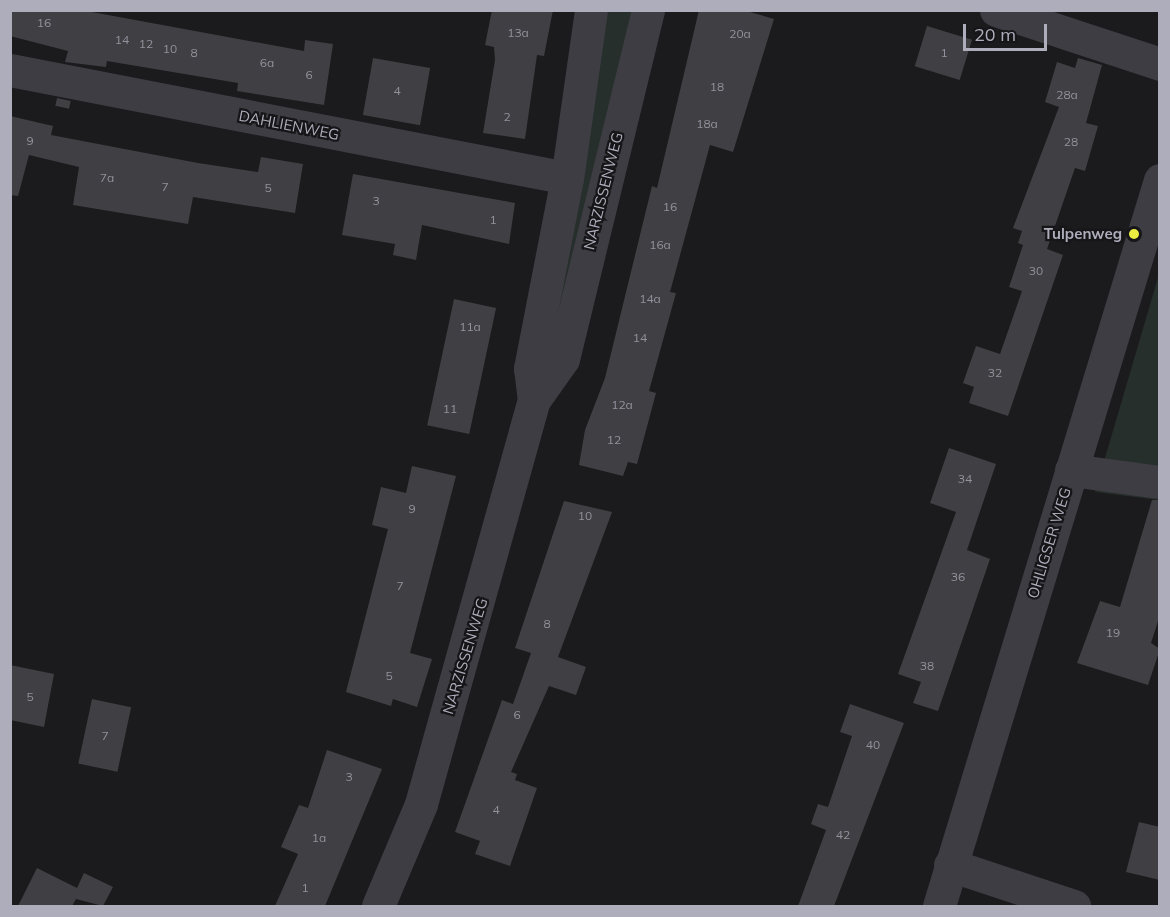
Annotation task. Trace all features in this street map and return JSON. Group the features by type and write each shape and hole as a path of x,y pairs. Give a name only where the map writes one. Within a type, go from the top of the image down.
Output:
{"street":[{"name":"NARZISSENWEG","path":"534,400 530,368 567,178 591,10"},
{"name":"NARZISSENWEG","path":"378,906 421,804 534,400 563,359 648,10"},
{"path":"996,10 1160,64"},
{"name":"DAHLIENWEG","path":"10,70 567,178"},
{"name":"OHLIGSER WEG","path":"939,906 1160,180"},
{"path":"1071,470 1160,482"},
{"path":"951,865 1074,906"}],"shaded area":[{"path":"605,11 637,11 552,349"},
{"path":"1159,274 1159,500 1095,492"}],"building":[{"path":"10,10 81,10 304,51 305,40 333,44 324,105 237,91 238,83 107,61 106,67 65,62 68,51 10,36"},
{"path":"492,10 553,10 544,56 537,55 525,139 483,133 495,60 494,47 485,45"},
{"path":"699,10 743,10 774,19 733,152 710,145 670,292 676,293 649,391 656,393 637,464 628,462 623,476 579,465 585,430 605,378 652,186 657,188"},
{"path":"927,26 972,40 960,80 915,66"},
{"path":"373,58 430,68 420,125 363,115"},
{"path":"1078,58 1102,65 1086,123 1098,126 1085,171 1075,168 1047,249 1063,255 1008,416 969,403 974,387 963,383 976,346 1000,354 1022,291 1009,287 1023,245 1018,243 1022,231 1013,228 1059,107 1045,102 1057,62 1075,68"},
{"path":"57,98 71,101 69,109 55,106"},
{"path":"10,116 53,126 51,135 198,163 258,172 261,157 303,164 295,213 193,197 188,224 73,205 79,167 29,155 18,196 10,195"},
{"path":"353,174 515,203 509,244 422,225 416,260 393,255 395,244 342,235"},
{"path":"454,299 496,308 469,434 427,425"},
{"path":"949,448 996,464 967,550 990,559 938,711 913,703 921,682 898,674 956,512 930,503"},
{"path":"412,466 456,476 410,653 432,659 417,707 393,699 391,706 346,692 388,529 372,525 381,487 406,493"},
{"path":"1152,500 1160,500 1160,615 1151,643 1160,649 1148,685 1077,663 1100,601 1120,607"},
{"path":"564,501 612,512 558,657 586,667 576,695 549,686 511,772 517,774 515,780 537,788 510,866 475,854 480,841 455,832 502,700 513,704 531,653 515,648"},
{"path":"10,665 54,674 44,727 10,720"},
{"path":"92,699 131,707 117,772 78,764"},
{"path":"850,704 904,723 834,906 798,906 826,830 811,824 818,804 828,807 852,736 840,732"},
{"path":"327,750 382,769 325,906 275,906 298,854 281,847 299,805 308,808"},
{"path":"1139,822 1160,827 1160,880 1126,872"},
{"path":"37,868 77,888 84,873 113,887 103,906 76,899 72,906 18,906"}],"place":[{"name":"Tulpenweg","path":"1134,234"}]}
